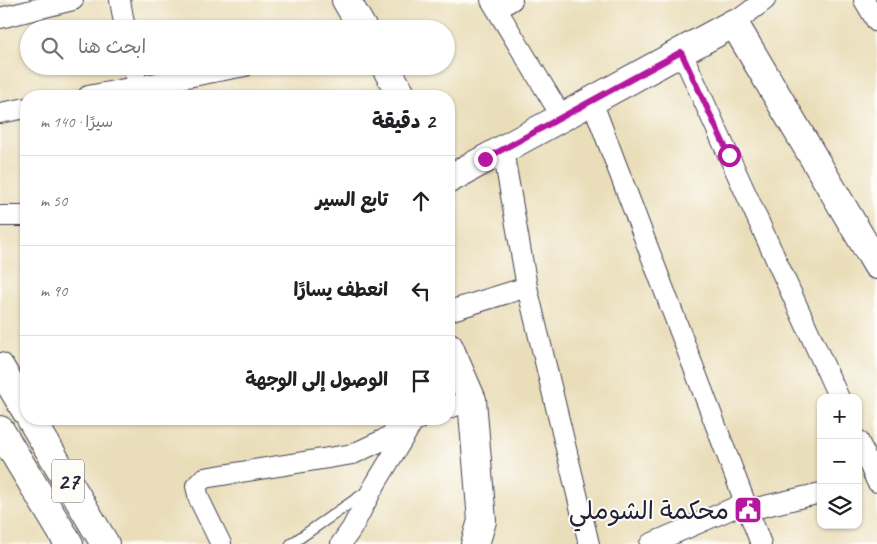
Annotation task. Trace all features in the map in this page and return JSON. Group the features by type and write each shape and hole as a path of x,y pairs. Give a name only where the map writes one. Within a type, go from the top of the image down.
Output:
{"street":[{"path":"0,18 73,0"},
{"path":"120,0 123,20"},
{"path":"346,0 357,20"},
{"path":"455,175 734,23 766,0"},
{"path":"864,0 877,22"},
{"path":"500,3 562,117"},
{"path":"734,23 877,265"},
{"path":"681,52 837,394"},
{"path":"135,75 138,90"},
{"path":"146,90 208,75"},
{"path":"389,75 398,90"},
{"path":"592,101 761,544"},
{"path":"0,113 20,109"},
{"path":"503,150 527,287 589,544"},
{"path":"0,216 20,216"},
{"path":"455,309 527,287"},
{"name":"27","path":"0,367 20,400"},
{"path":"455,378 482,521 475,544"},
{"name":"27","path":"35,425 105,544"},
{"path":"221,544 199,499 196,486 204,478 353,454 384,440 408,425"},
{"path":"341,544 352,528 373,488 413,425"},
{"name":"27","path":"0,430 69,544"},
{"path":"862,449 877,481 862,483"},
{"path":"650,544 747,507 817,494"}],"lane":[{"path":"291,544 373,488"}],"place":[{"name":"محكمة الشوملي","path":"748,510"}],"route":[{"path":"485,159 681,52 729,155"}]}
